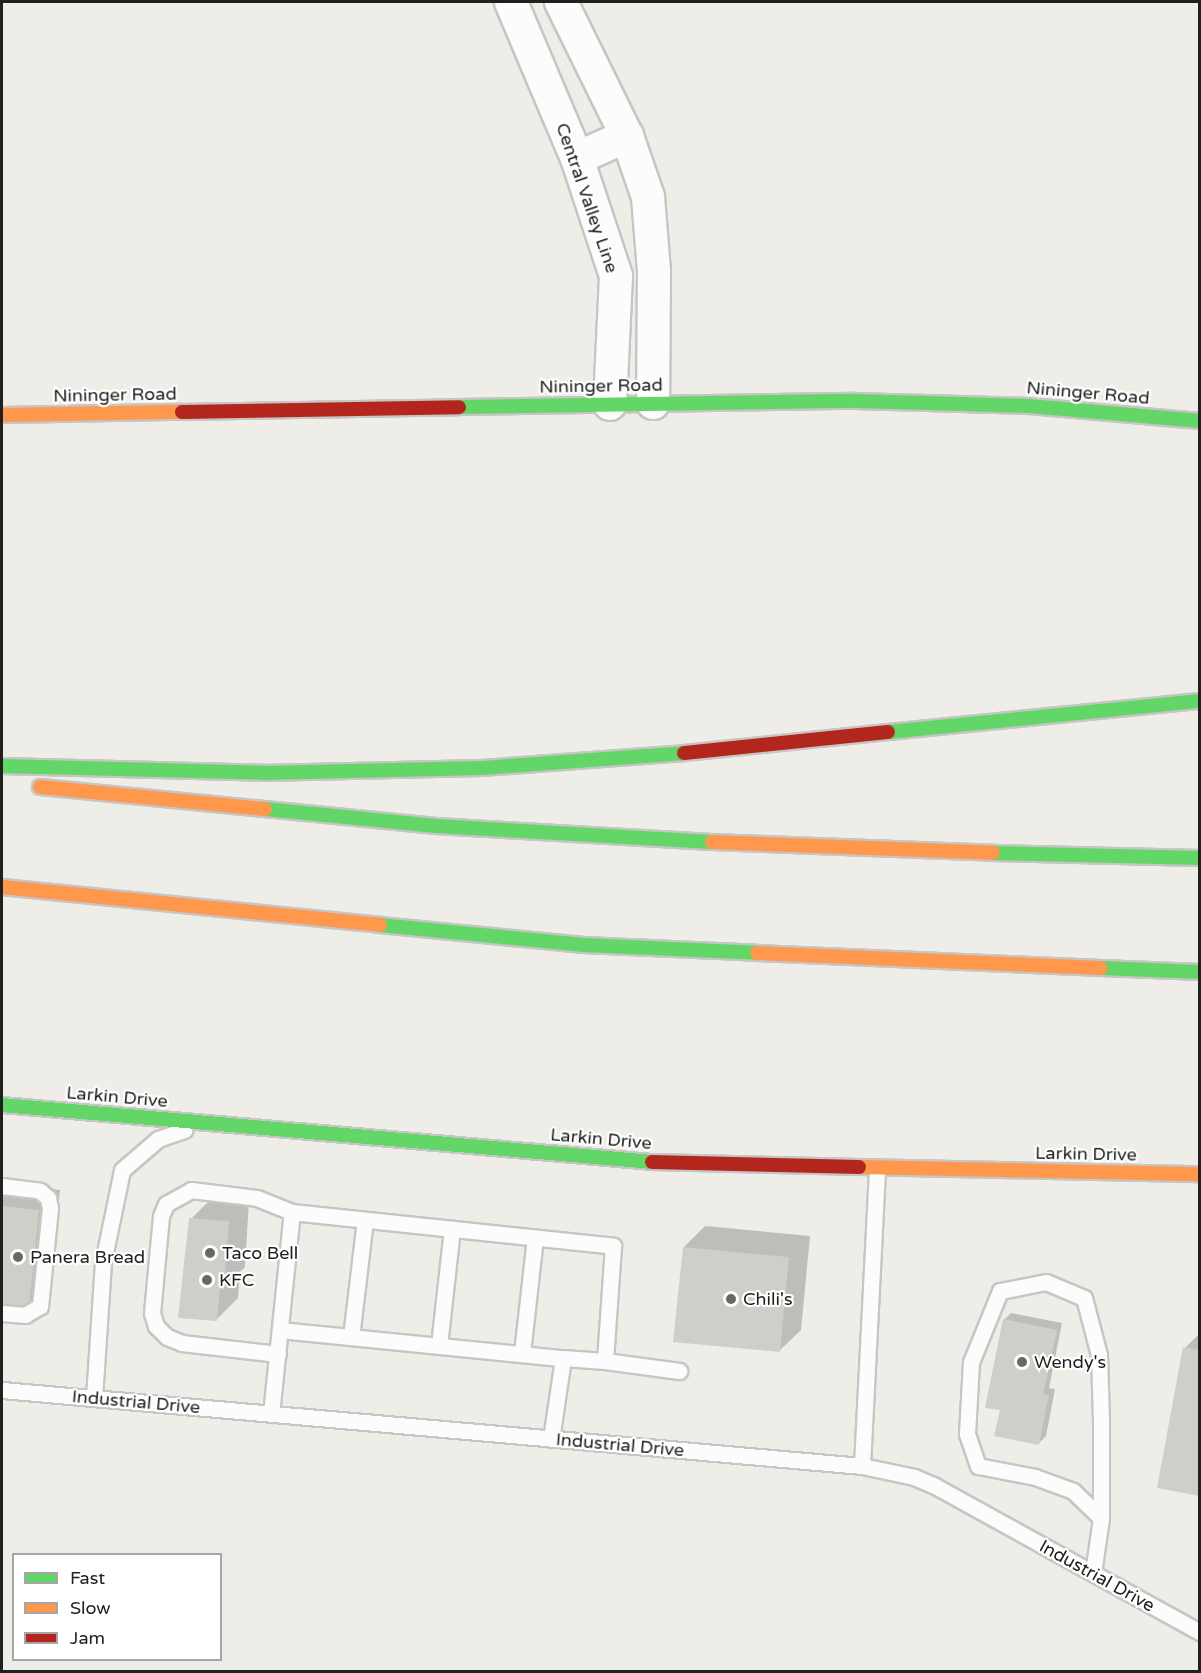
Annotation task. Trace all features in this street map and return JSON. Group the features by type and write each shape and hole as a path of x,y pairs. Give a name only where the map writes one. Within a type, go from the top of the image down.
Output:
{"main road":[{"name":"Nininger Road","path":"2,415 652,403 969,402 1200,420"},
{"path":"2,766 263,773 482,768 654,756 1200,701"},
{"path":"23,785 328,817 602,837 818,848 1200,858"},
{"path":"2,887 584,945 961,964 1200,972"},
{"path":"961,964 1120,984"},
{"name":"Larkin Drive","path":"2,1105 681,1164 1200,1174"}],"street":[{"name":"Central Valley Line","path":"511,2 577,158 616,276 610,404"},
{"path":"561,2 627,136 648,197 653,229 652,403"},
{"path":"536,61 580,39"},
{"path":"577,158 627,136"}],"lane":[{"path":"94,1398 103,1262 122,1170 158,1139 206,1123"},
{"path":"862,1466 877,1168"},
{"path":"2,1186 40,1191 48,1198 50,1208 40,1306 25,1316 2,1313"},
{"path":"278,1354 182,1343 167,1337 156,1326 152,1313 161,1216 166,1204 191,1190 257,1198 292,1212 613,1246 605,1361"},
{"path":"271,1414 292,1212"},
{"path":"351,1337 365,1220"},
{"path":"439,1345 452,1229"},
{"path":"522,1353 535,1238"},
{"path":"1093,1573 1101,1518 1099,1355 1084,1299 1046,1282 1000,1292 971,1362 967,1434 978,1466 1035,1477 1073,1491 1101,1518"},
{"path":"280,1330 605,1361 679,1371"},
{"path":"551,1438 564,1358"},
{"name":"Industrial Drive","path":"2,1390 862,1466 914,1477 935,1486 1200,1632"}],"building":[{"name":"Panera Bread","path":"2,1206 39,1210 29,1307 2,1304"},
{"path":"189,1218 229,1221 224,1290 220,1289 217,1321 178,1318"},
{"name":"Chili's","path":"683,1247 789,1257 780,1352 673,1342"},
{"name":"Wendy's","path":"1003,1319 1057,1330 1043,1394 1049,1395 1039,1445 994,1436 1000,1410 985,1408"},
{"path":"1183,1347 1200,1350 1200,1496 1157,1488"}],"traffic: fast":[{"path":"459,407 854,401 1029,406 1200,421"},
{"path":"888,732 1200,701"},
{"path":"2,766 263,773 482,768 684,753"},
{"path":"265,809 436,826 712,842"},
{"path":"993,853 1200,858"},
{"path":"380,925 584,945 757,953"},
{"path":"1101,968 1200,972"},
{"path":"2,1105 652,1162"}],"traffic: slow":[{"path":"2,415 182,412"},
{"path":"40,787 265,809"},
{"path":"712,842 993,853"},
{"path":"2,887 380,925"},
{"path":"757,953 1101,968"},
{"path":"859,1167 1200,1174"}],"traffic: jam":[{"path":"182,412 459,407"},
{"path":"684,753 888,732"},
{"path":"652,1162 859,1167"}],"place":[{"name":"Taco Bell","path":"210,1253"},
{"name":"Panera Bread","path":"18,1257"},
{"name":"KFC","path":"207,1280"},
{"name":"Chili's","path":"731,1299"},
{"name":"Wendy's","path":"1022,1362"}]}
